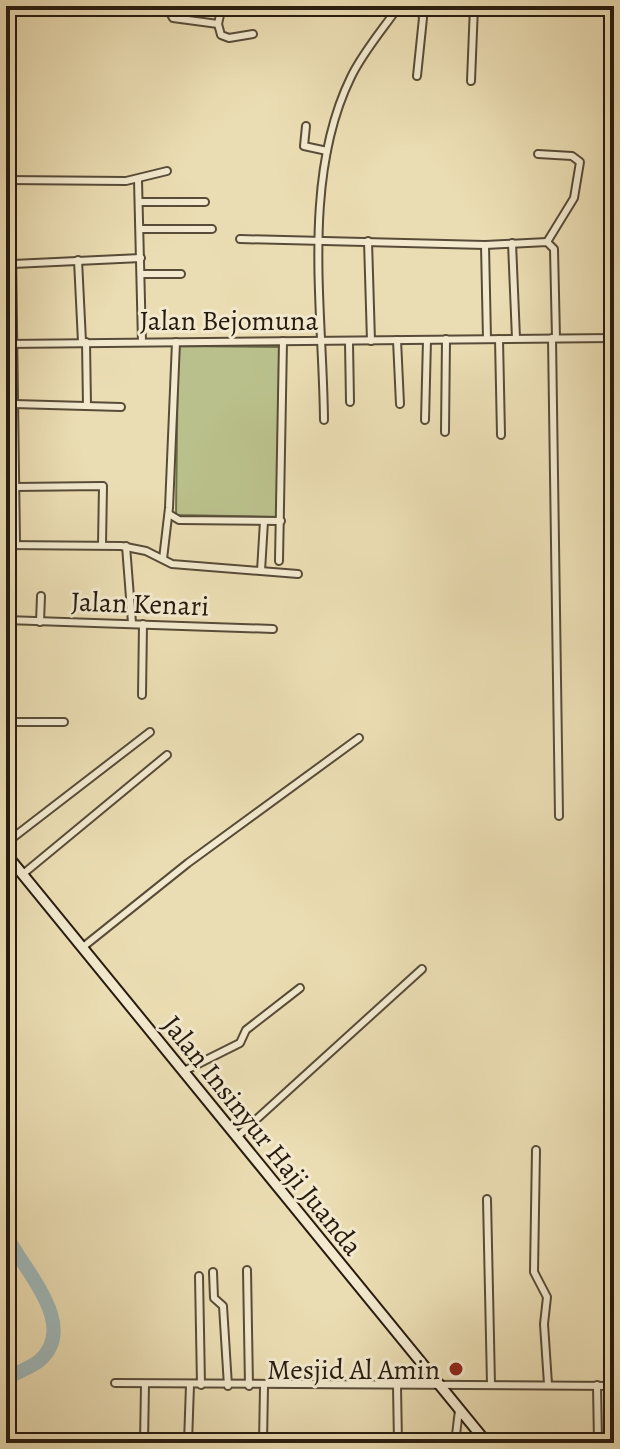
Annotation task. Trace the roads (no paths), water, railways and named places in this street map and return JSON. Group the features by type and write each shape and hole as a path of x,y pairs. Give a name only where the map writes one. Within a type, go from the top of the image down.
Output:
{"street":[{"path":"166,6 173,18 218,24"},
{"path":"222,6 218,24 225,37 253,34"},
{"path":"324,420 317,240 321,173 352,74 399,6"},
{"path":"417,76 423,18 420,6"},
{"path":"471,81 474,6"},
{"path":"306,126 304,146 327,151"},
{"path":"538,154 572,156 580,162 574,198 547,242"},
{"path":"16,545 14,404 9,344 13,264 8,180 138,180 167,171"},
{"path":"138,180 142,342"},
{"path":"139,202 205,202"},
{"path":"141,229 212,229"},
{"path":"240,239 485,245 547,242 554,249 559,816"},
{"path":"368,241 371,341"},
{"path":"512,243 516,338"},
{"path":"485,245 487,339"},
{"path":"13,264 141,258"},
{"path":"78,260 87,406"},
{"path":"142,274 181,274"},
{"name":"Jalan Bejomuna","path":"9,344 611,338"},
{"path":"445,432 446,339"},
{"path":"499,339 501,435"},
{"path":"397,340 400,404"},
{"path":"425,420 427,340"},
{"path":"279,561 283,341"},
{"path":"163,559 169,514 176,342"},
{"path":"349,342 350,402"},
{"path":"14,404 121,407"},
{"path":"6,457 14,457"},
{"path":"14,487 103,486 102,545"},
{"path":"169,514 179,520 281,521"},
{"path":"261,571 264,521"},
{"path":"6,545 126,546 172,564 298,574"},
{"path":"126,546 132,623"},
{"path":"40,622 41,596"},
{"name":"Jalan Kenari","path":"6,620 273,629"},
{"path":"142,695 143,624"},
{"path":"6,722 64,722"},
{"path":"6,843 150,732"},
{"path":"83,947 188,863 359,738"},
{"path":"23,874 167,755"},
{"name":"Jalan Insinyur Haji Juanda","path":"6,854 487,1443"},
{"path":"237,1137 422,969"},
{"path":"184,1071 240,1043 246,1030 300,988"},
{"path":"536,1150 534,1272 547,1297 544,1324 548,1384"},
{"path":"115,1383 264,1387 436,1384 613,1386 609,1162"},
{"path":"487,1199 491,1384"},
{"path":"247,1270 249,1386"},
{"path":"213,1272 214,1298 223,1306 228,1386"},
{"path":"199,1276 201,1385"},
{"path":"144,1443 145,1384"},
{"path":"188,1443 190,1385"},
{"path":"597,1385 598,1443"},
{"path":"397,1386 398,1443"},
{"path":"263,1443 264,1387"},
{"path":"455,1443 459,1410"}],"waterway":[{"path":"6,1093 6,1116"},
{"path":"6,1234 44,1297 54,1331 50,1347 39,1361 6,1378"}],"place":[{"name":"Mesjid Al Amin","path":"456,1369"}]}
